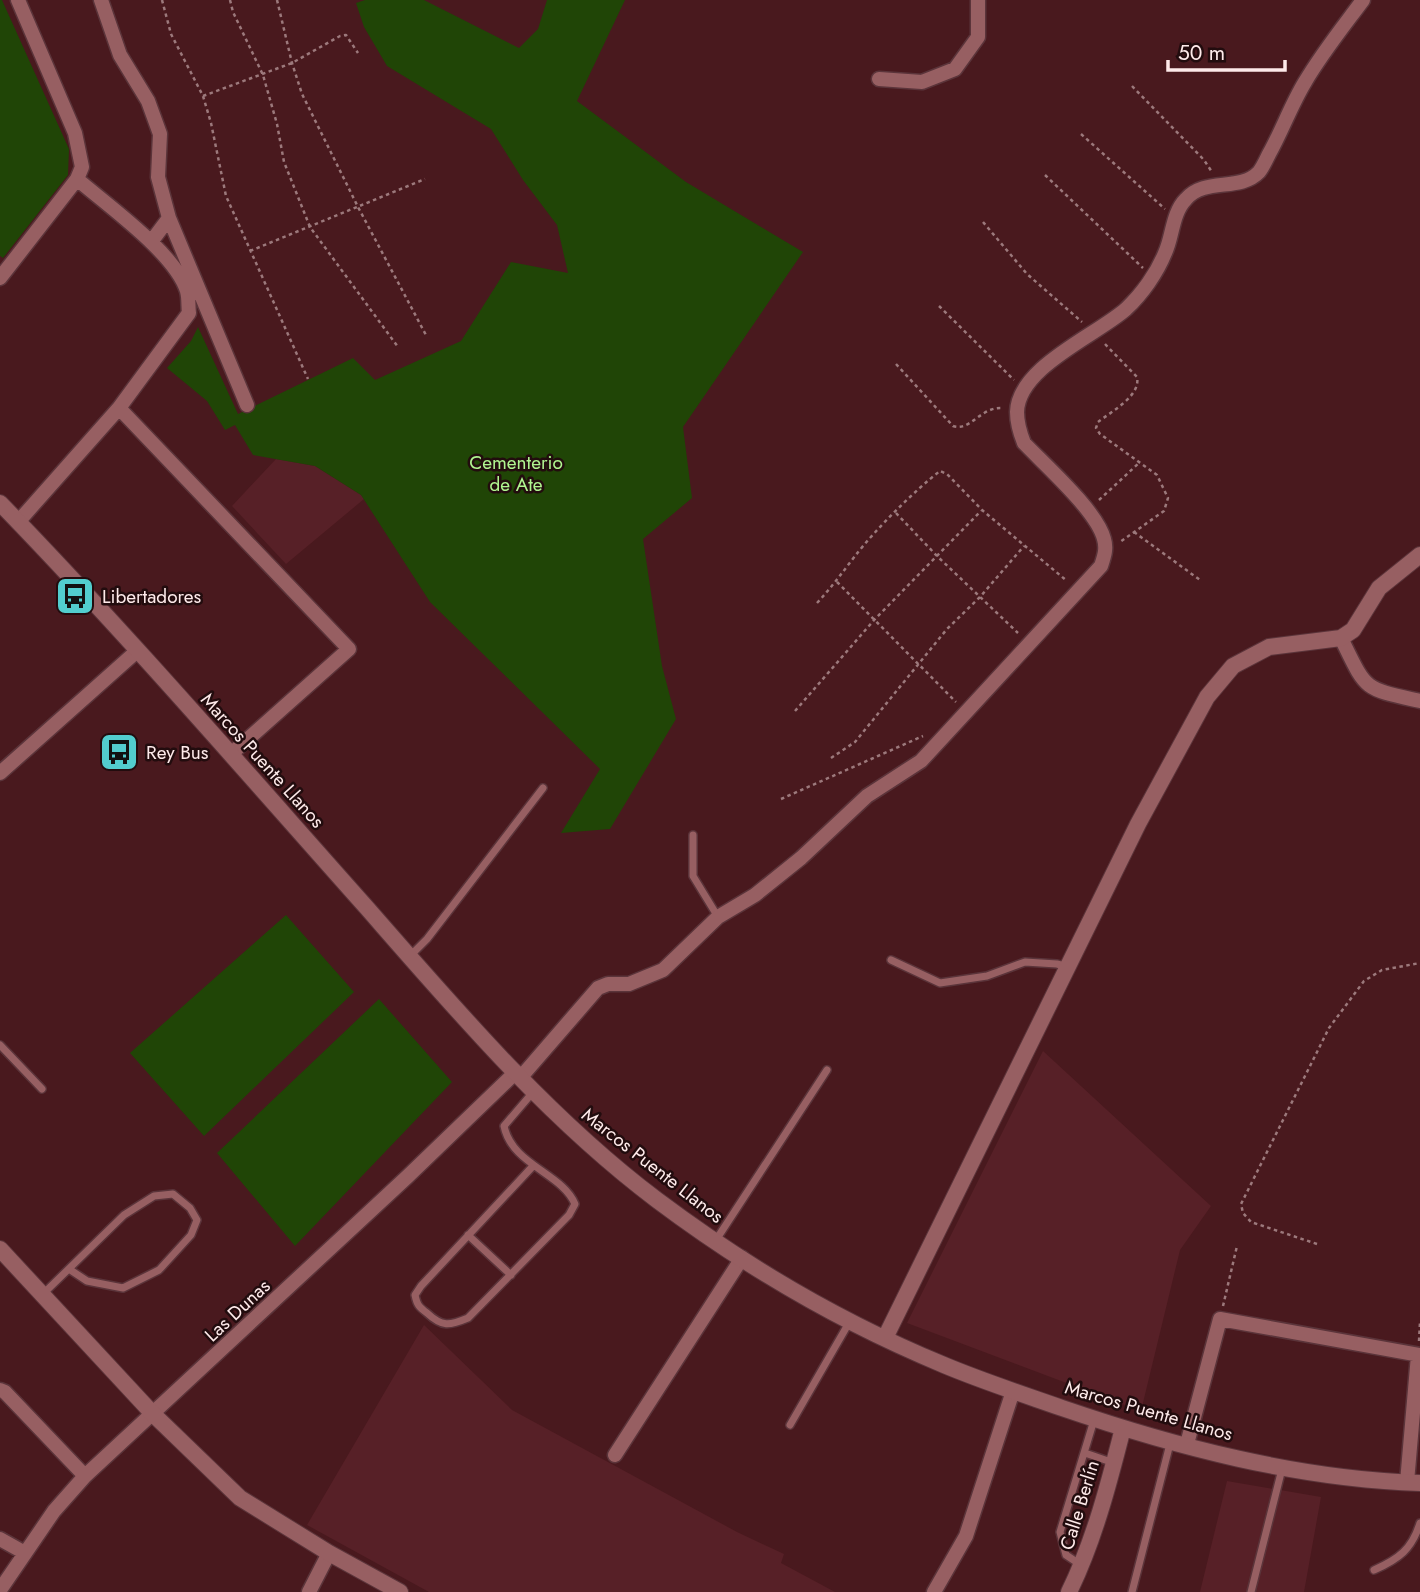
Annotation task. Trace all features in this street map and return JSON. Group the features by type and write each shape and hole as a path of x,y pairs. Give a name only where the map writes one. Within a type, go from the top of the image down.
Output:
{"street":[{"path":"2,271 77,179 82,167 75,133 18,0"},
{"path":"101,0 120,55 148,101 160,134 158,177 169,218 247,405"},
{"path":"879,79 922,82 956,69 978,37 978,0"},
{"path":"1106,552 1104,538 1096,520 1024,443 1019,430 1017,410 1024,390 1045,366 1126,308 1153,277 1166,252 1175,219 1186,198 1197,191 1219,184 1242,182 1260,171 1304,84 1363,0"},
{"path":"18,522 119,408 189,313 187,292 176,269 150,242 77,179"},
{"path":"150,242 169,218"},
{"path":"119,408 349,649 231,754"},
{"name":"Marcos Puente Llanos","path":"0,503 231,754 409,956 534,1091 626,1175 716,1241 850,1321 943,1365 1013,1391 1123,1428 1282,1469 1414,1483"},
{"name":"Las Dunas","path":"0,1590 54,1511 85,1476 519,1074 598,988 608,984 629,984 663,970 718,917 755,895 801,858 867,796 921,761 1101,566 1106,552"},
{"path":"885,1338 1138,824 1207,697 1233,666 1269,648 1341,638 1353,630 1363,618 1379,588 1420,555"},
{"path":"1341,638 1367,686 1376,691 1420,701"},
{"path":"0,773 137,651"},
{"path":"0,1249 153,1415 240,1498 329,1553 400,1592"},
{"path":"615,1455 742,1258"},
{"path":"1179,1442 1220,1319 1419,1355 1414,1483"},
{"path":"0,1390 5,1392 85,1476"},
{"path":"934,1592 965,1536 1013,1391"},
{"name":"Calle Berlín","path":"1069,1592 1082,1566 1123,1428"},
{"path":"0,1539 25,1553"},
{"path":"309,1592 329,1553"}],"lane":[{"path":"409,956 427,939 543,789"},
{"path":"693,835 693,876 718,917"},
{"path":"891,960 940,983 987,975 1024,962 1057,964 1068,968"},
{"path":"0,1045 41,1089"},
{"path":"716,1241 827,1070"},
{"path":"533,1166 415,1295 417,1305 438,1324 454,1324 468,1318 569,1215 575,1204 571,1195 533,1166 507,1140 504,1126 534,1091"},
{"path":"42,1295 124,1215 154,1196 173,1194 190,1208 197,1220 191,1235 159,1270 122,1288 87,1281 69,1269"},
{"path":"468,1235 511,1275"},
{"path":"790,1425 850,1321"},
{"path":"1082,1566 1066,1555 1060,1532 1094,1419"},
{"path":"1132,1592 1179,1442"},
{"path":"1085,1453 1114,1463"},
{"path":"1251,1592 1282,1469"},
{"path":"1374,1570 1392,1562 1414,1542 1420,1523"}],"path":[{"path":"162,0 171,34 203,96 226,196 308,379"},
{"path":"230,0 263,75 277,124 284,162 310,227 398,347"},
{"path":"277,0 302,94 427,337"},
{"path":"203,96 292,63 346,35 358,53"},
{"path":"1132,86 1205,160 1219,184"},
{"path":"1081,134 1175,219"},
{"path":"1045,175 1153,277"},
{"path":"250,251 425,179"},
{"path":"983,222 1027,274 1094,332 1137,377 1136,391 1098,422 1096,428 1100,434 1157,475 1168,498 1164,511 1106,552"},
{"path":"939,306 1024,390"},
{"path":"896,364 953,426 958,428 965,427 984,412 996,407 1017,410"},
{"path":"1087,510 1140,462"},
{"path":"817,603 837,582 855,556 940,471 947,474 982,510 1078,590"},
{"path":"795,711 875,619 982,510"},
{"path":"896,513 1028,643"},
{"path":"1134,533 1200,580"},
{"path":"831,758 855,742 947,629 980,597 1024,546"},
{"path":"837,582 965,711"},
{"path":"781,799 929,733 950,728"},
{"path":"1317,1244 1251,1222 1243,1213 1241,1204 1329,1028 1364,981 1382,970 1420,962"},
{"path":"1220,1319 1237,1246"}],"shaded area":[{"path":"276,459 315,466 364,499 286,564 232,506"},
{"path":"1043,1051 1211,1206 1180,1250 1141,1411 907,1323"},
{"path":"424,1325 512,1410 737,1532 784,1554 781,1563 835,1592 429,1592 307,1525"},
{"path":"1227,1481 1321,1497 1304,1592 1200,1592"}],"green space":[{"path":"0,0 69,149 68,175 3,258 0,256"},
{"name":"Cementerio de Ate","path":"365,0 424,0 519,48 538,29 547,0 625,0 577,101 686,182 803,252 683,427 692,498 643,539 662,666 676,719 610,829 561,833 600,769 430,602 361,495 315,466 253,455 235,425 225,430 207,401 167,368 191,341 198,327 238,414 353,358 375,380 461,341 511,262 568,273 557,225 523,180 491,129 387,66 364,27 356,3"},
{"path":"286,915 354,992 204,1136 130,1053"},
{"path":"379,999 452,1082 295,1246 217,1153"}],"place":[{"name":"Libertadores","path":"75,596"},
{"name":"Rey Bus","path":"119,752"}]}
